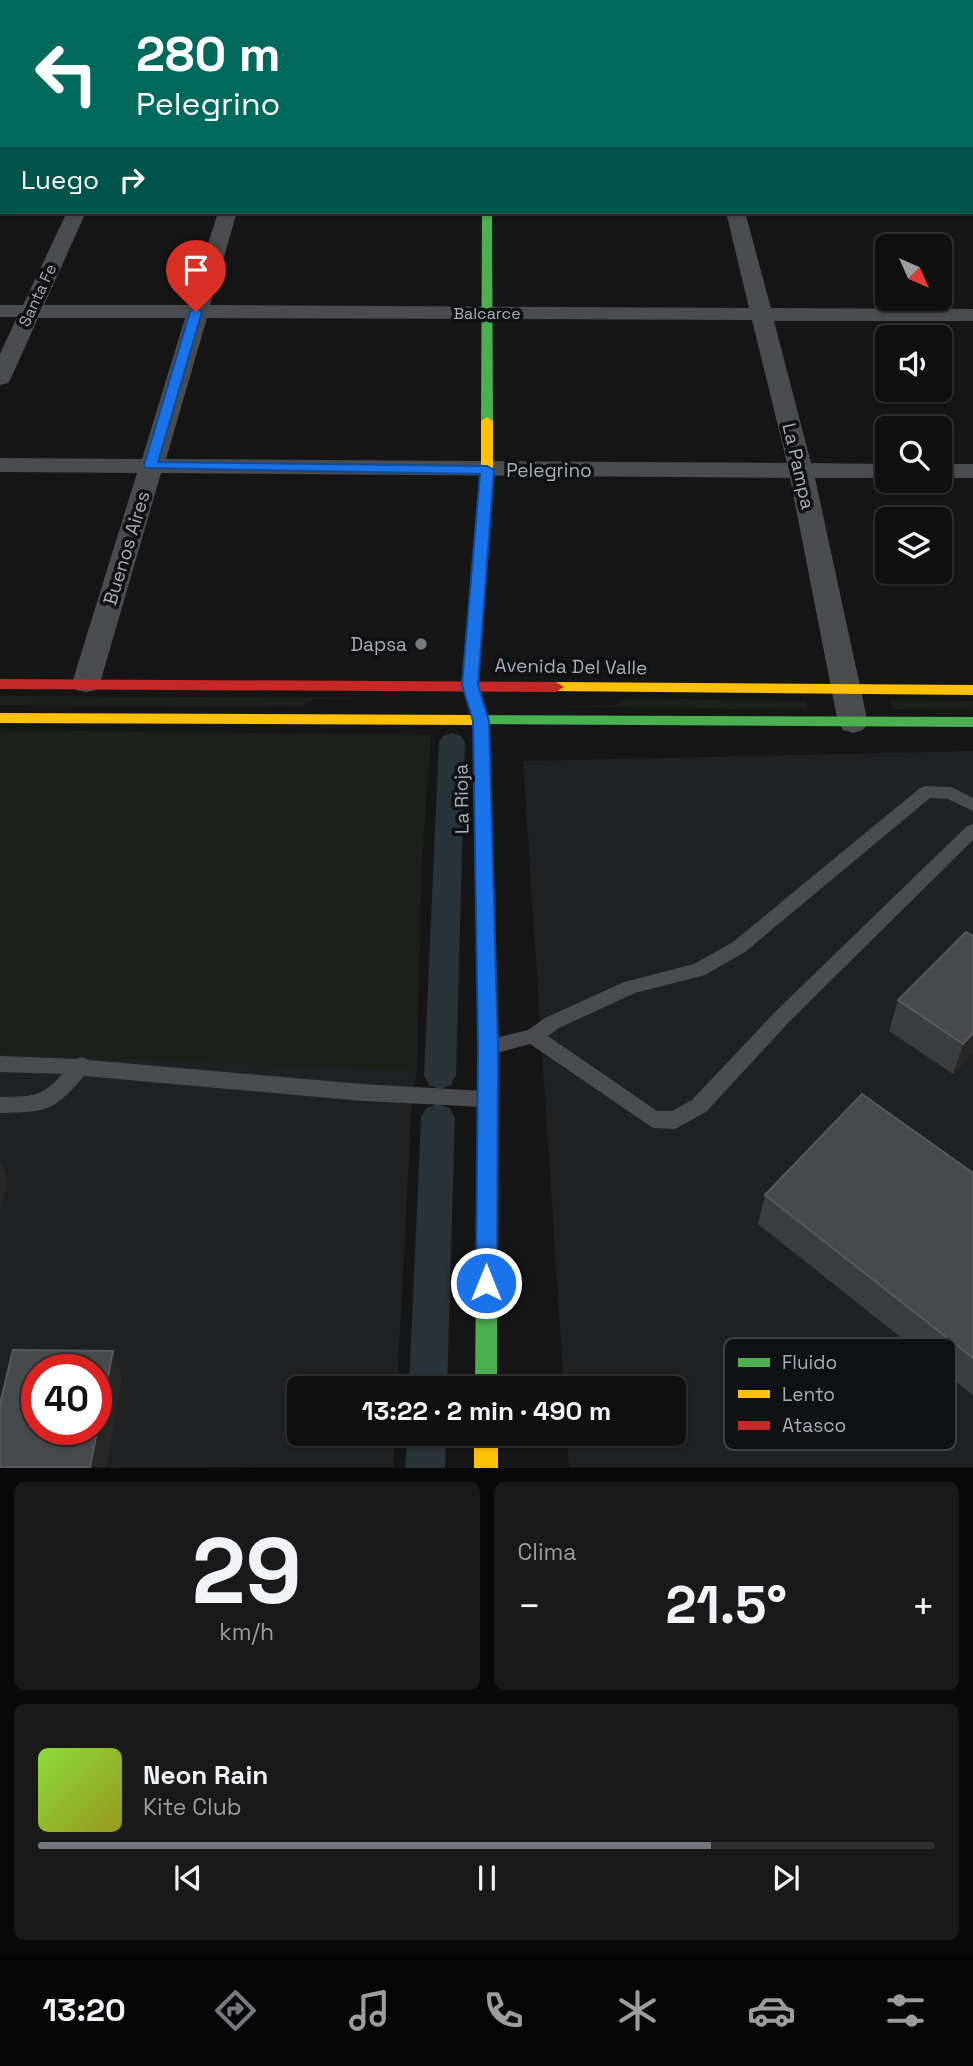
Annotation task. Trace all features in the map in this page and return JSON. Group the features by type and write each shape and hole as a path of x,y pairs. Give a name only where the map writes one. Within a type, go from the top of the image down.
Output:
{"main road":[{"name":"La Rioja","path":"486,1376 488,1047 481,721 470,685 487,470 487,214"},
{"name":"Avenida Del Valle","path":"0,684 973,690"},
{"path":"0,718 973,722"},
{"path":"486,1446 486,1468"}],"street":[{"name":"Santa Fe","path":"0,378 75,214"},
{"name":"Buenos Aires","path":"86,683 227,214"},
{"name":"La Pampa","path":"737,214 801,471 853,723"},
{"name":"Balcarce","path":"0,311 973,315"},
{"name":"Pelegrino","path":"0,465 875,471"},
{"path":"952,471 973,471"}],"lane":[{"path":"488,1047 533,1036 582,1007 631,987 699,970 739,947 926,792 951,793 973,805"},
{"path":"533,1036 653,1119 675,1120 699,1106 783,1016 973,830"},
{"path":"0,1064 82,1065 412,1098 487,1099"},
{"path":"0,1105 40,1104 58,1093 82,1065"}],"shaded area":[{"path":"0,696 402,698 313,699 301,707 0,705"},
{"path":"625,698 806,701 807,710 525,706 614,706"},
{"path":"890,700 973,701 973,710 893,709"},
{"path":"0,730 431,735 421,869 417,1071 412,1098 398,1376 287,1376 287,1446 394,1446 393,1467 0,1468"},
{"path":"0,730 431,735 421,869 417,1071 0,1054"},
{"path":"973,751 973,1467 569,1467 567,1446 686,1446 686,1376 563,1376 523,761"}],"building":[{"path":"966,932 973,936 973,1033 963,1044 898,1000"},
{"path":"862,1094 973,1173 973,1358 956,1345 956,1338 947,1338 765,1195"},
{"path":"13,1350 113,1351 112,1356 21,1354 21,1445 94,1445 90,1467 0,1467 0,1404"}],"waterway":[{"path":"440,1075 452,742"},
{"path":"428,1376 438,1118"},
{"path":"425,1468 426,1446"}],"traffic: fast":[{"path":"487,214 487,421"},
{"path":"475,720 973,722"},
{"path":"484,852 488,1047 486,1376"}],"traffic: slow":[{"path":"484,852 481,721 470,685 487,470 487,421"},
{"path":"556,687 973,690"},
{"path":"0,718 475,720"},
{"path":"486,1446 486,1468"}],"traffic: jam":[{"path":"0,684 556,687"}],"place":[{"name":"Dapsa","path":"421,644"}],"route":[{"path":"196,312 151,465 487,470 470,685 481,721 488,1047 486,1283"}]}
